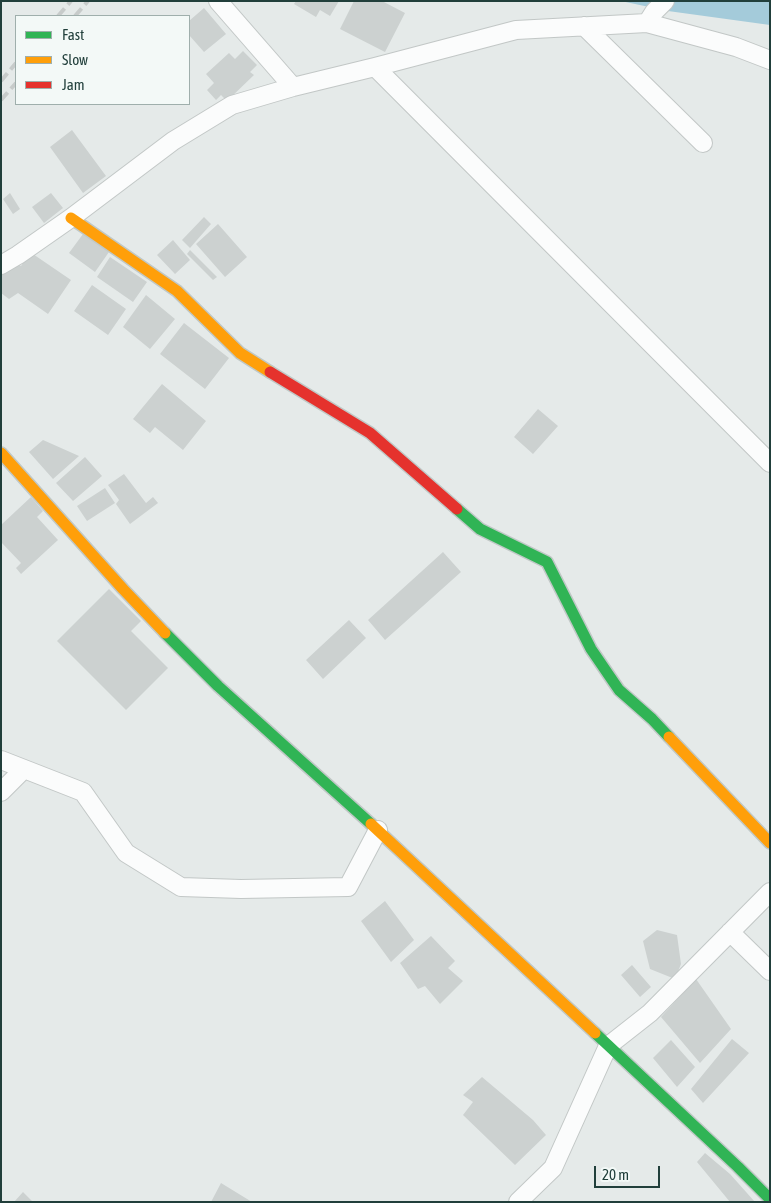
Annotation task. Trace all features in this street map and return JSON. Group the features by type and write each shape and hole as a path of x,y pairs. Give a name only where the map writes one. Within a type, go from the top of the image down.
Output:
{"street":[{"path":"218,1 293,87"},
{"path":"1,265 71,218 173,141 232,106 293,87 516,30 584,26 655,12 770,60"},
{"path":"584,26 703,143"},
{"path":"375,67 770,463"},
{"path":"71,218 177,291 240,353 370,433 480,529 547,562 591,649 619,690 652,719 770,843"},
{"path":"1,452 123,589 218,686 378,830 770,1199"},
{"path":"1,760 83,792 126,853 181,887 241,889 348,887 378,830"},
{"path":"1,792 24,769"},
{"path":"518,1202 553,1168 608,1046 650,1013 770,892"},
{"path":"730,932 770,971"}],"water":[{"path":"621,1 770,1 770,25 668,11"}],"building":[{"path":"296,1 339,1 330,16 320,10 316,17 294,4"},
{"path":"354,1 382,1 405,13 385,52 340,29"},
{"path":"204,8 226,34 204,52 190,36 190,20"},
{"path":"243,51 257,65 250,72 254,75 227,101 221,95 216,100 207,90 214,83 206,74 229,53 235,59"},
{"path":"72,130 106,176 83,193 50,147"},
{"path":"10,193 20,209 13,214 3,199"},
{"path":"51,193 63,208 44,223 32,207"},
{"path":"204,217 211,224 190,248 182,240"},
{"path":"218,224 247,257 225,277 196,244"},
{"path":"83,234 109,252 95,272 69,253"},
{"path":"173,240 190,260 175,274 157,255"},
{"path":"190,250 217,277 213,280 187,254"},
{"path":"30,252 71,280 48,314 18,293 9,299 1,293 1,276 12,260 21,266"},
{"path":"110,257 147,282 133,302 97,277"},
{"path":"92,285 126,309 108,335 74,311"},
{"path":"146,295 175,319 150,349 123,327"},
{"path":"184,323 229,358 205,389 160,354"},
{"path":"162,384 206,421 183,450 155,427 150,433 133,419"},
{"path":"538,409 558,426 533,454 514,437"},
{"path":"43,440 79,456 53,479 29,452"},
{"path":"85,457 102,476 73,501 56,483"},
{"path":"124,474 146,503 153,497 158,503 130,524 116,504 119,500 108,485"},
{"path":"105,488 115,503 87,521 77,506"},
{"path":"31,497 43,511 37,517 58,540 21,574 16,568 21,563 1,542 1,525"},
{"path":"443,552 461,572 385,640 368,620"},
{"path":"109,589 141,621 131,631 168,668 126,710 57,641"},
{"path":"349,620 366,638 323,679 306,660"},
{"path":"385,901 414,940 391,962 361,921"},
{"path":"657,930 677,935 681,964 675,979 650,969 643,941"},
{"path":"431,936 455,961 448,968 463,981 440,1004 425,986 418,989 400,963"},
{"path":"632,965 651,987 640,997 621,975"},
{"path":"696,979 731,1029 700,1063 661,1017"},
{"path":"732,1039 749,1053 703,1103 691,1089"},
{"path":"671,1040 695,1067 677,1087 653,1058"},
{"path":"482,1077 533,1120 546,1135 515,1165 463,1115 473,1102 463,1095"},
{"path":"705,1153 730,1174 755,1202 730,1202 697,1162"},
{"path":"221,1183 252,1202 211,1202"},
{"path":"23,1192 33,1202 14,1202"}],"railway":[{"path":"59,15 71,1"},
{"path":"76,15 88,1"},
{"path":"1,81 15,64"},
{"path":"1,100 15,84"}],"traffic: fast":[{"path":"457,509 480,529 547,562 591,649 619,690 669,737"},
{"path":"165,633 218,686 371,824"},
{"path":"595,1033 770,1199"}],"traffic: slow":[{"path":"71,218 177,291 240,353 270,372"},
{"path":"1,453 165,633"},
{"path":"669,737 770,843"},
{"path":"371,824 595,1033"}],"traffic: jam":[{"path":"270,372 370,433 457,509"}]}
